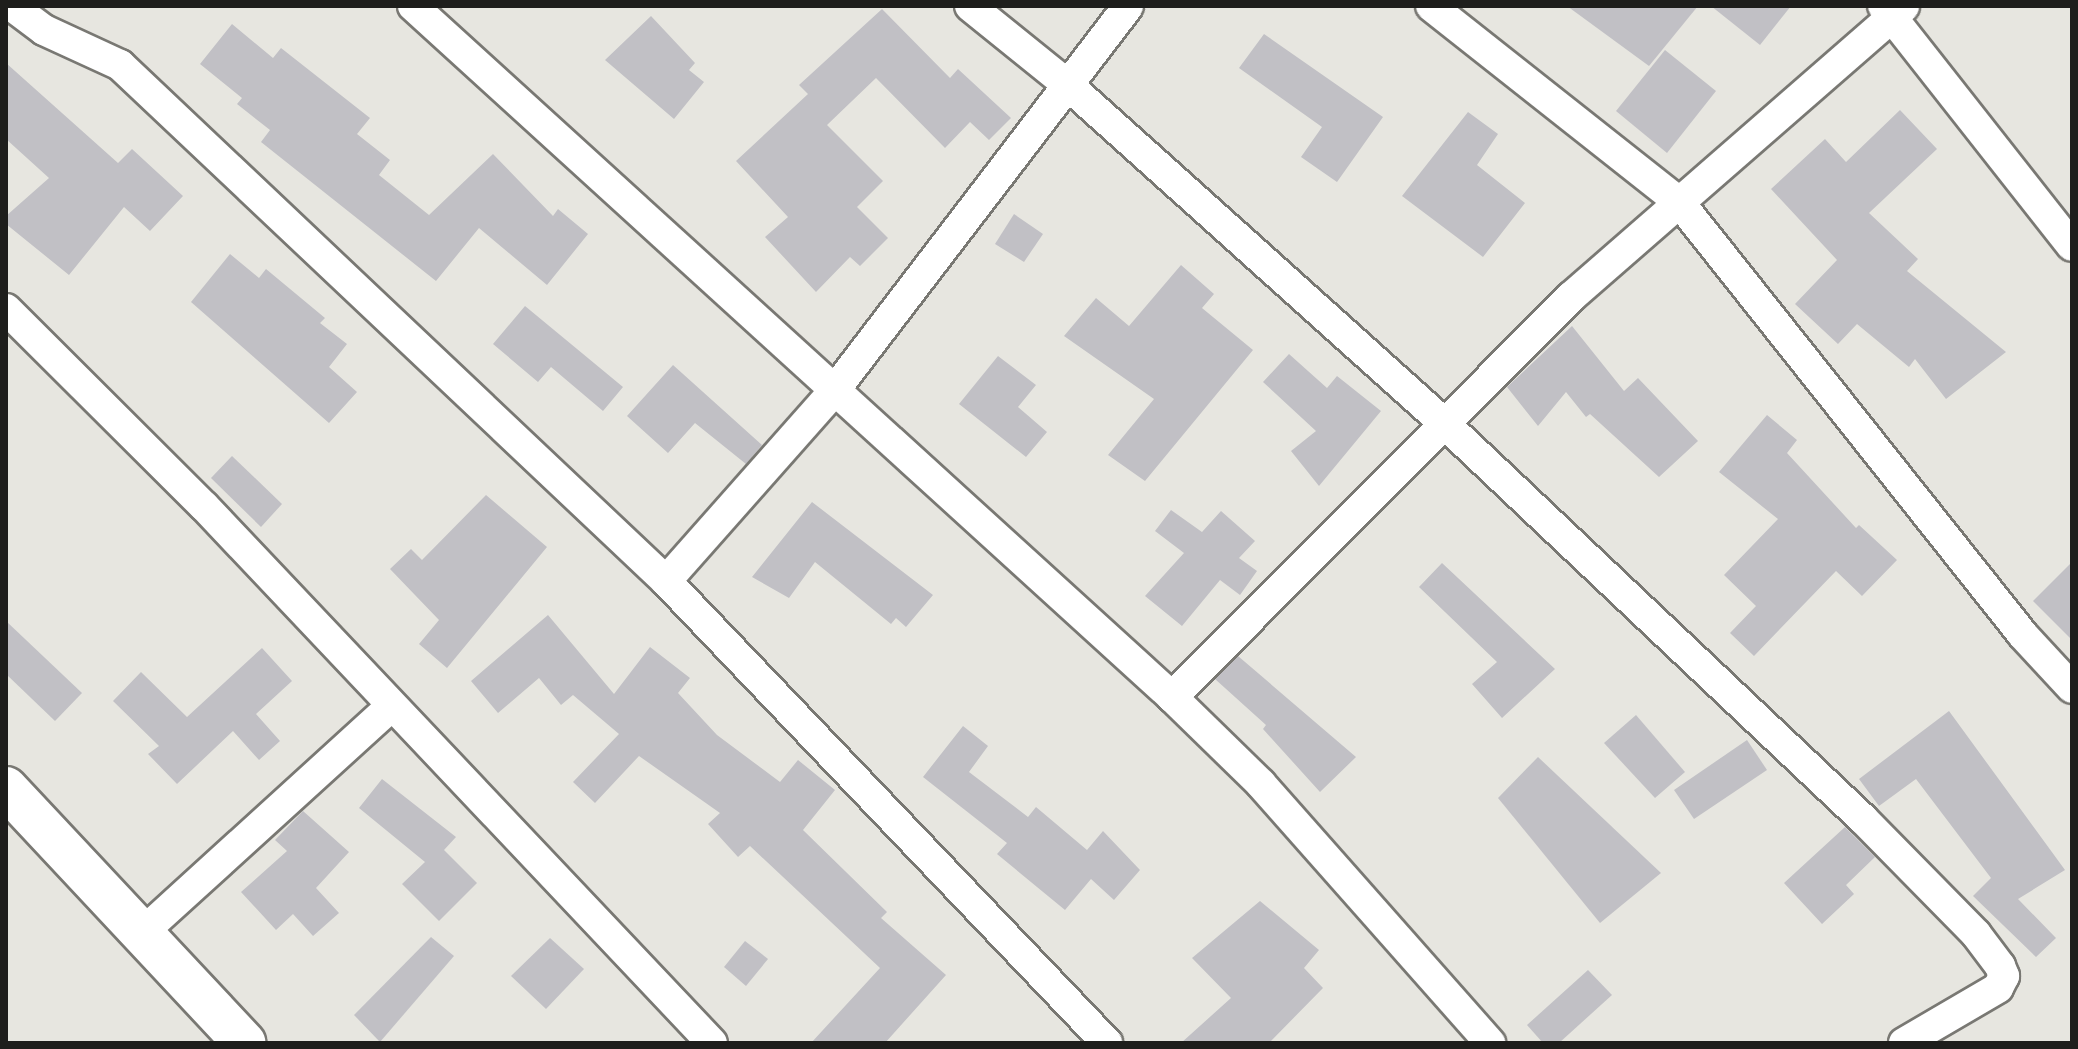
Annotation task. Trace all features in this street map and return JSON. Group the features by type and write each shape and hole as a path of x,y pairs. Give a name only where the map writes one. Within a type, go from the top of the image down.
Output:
{"street":[{"path":"12,6 44,30 120,65 666,581 1107,1043"},
{"path":"413,6 1172,697 1261,784 1490,1043"},
{"path":"970,6 1069,86 1445,424 1863,819 1976,934 2000,966 2004,976 1998,988 1904,1043"},
{"path":"666,581 834,391 1128,6"},
{"path":"1431,6 1679,202 2023,635 2072,688"},
{"path":"1172,697 1571,297 1894,9 2072,246"},
{"path":"6,309 204,506 390,707 712,1043"},
{"path":"142,933 390,707"},
{"path":"6,788 245,1043"}],"building":[{"path":"1567,6 1698,6 1649,66"},
{"path":"1711,6 1791,6 1760,45"},
{"path":"882,9 950,78 958,69 1011,118 989,140 970,122 945,148 876,78 827,125 883,181 857,207 888,238 860,266 850,257 816,292 765,237 788,217 736,161 808,94 799,85"},
{"path":"651,16 695,63 689,70 704,82 674,119 605,60"},
{"path":"232,24 273,58 281,48 370,118 357,134 390,160 379,175 429,215 493,154 553,216 558,209 588,234 547,285 479,228 436,281 261,142 270,130 237,104 242,98 200,64"},
{"path":"1264,34 1383,117 1337,182 1301,157 1322,127 1239,68"},
{"path":"1665,50 1716,91 1667,153 1616,111"},
{"path":"6,63 118,163 132,149 183,196 150,231 124,207 69,275 6,224 6,216 49,178 6,139"},
{"path":"1900,110 1937,149 1869,213 1918,259 1907,271 2006,352 1946,399 1915,359 1909,367 1857,324 1838,344 1795,304 1837,260 1771,189 1825,139 1846,162"},
{"path":"1468,112 1498,134 1477,165 1525,203 1483,257 1402,196"},
{"path":"1014,214 1043,234 1024,262 995,244"},
{"path":"230,254 259,278 266,269 325,318 320,323 347,344 329,367 357,392 329,423 191,302"},
{"path":"1181,265 1214,294 1202,308 1253,350 1145,481 1108,455 1154,399 1064,336 1096,298 1129,326"},
{"path":"525,306 623,387 603,411 551,367 538,382 493,344"},
{"path":"1572,326 1624,391 1638,378 1698,441 1659,477 1590,414 1586,417 1566,392 1538,426 1507,387"},
{"path":"1289,354 1327,388 1337,376 1381,411 1319,486 1291,451 1316,431 1263,382"},
{"path":"998,356 1036,385 1018,407 1047,432 1026,457 959,404"},
{"path":"673,365 762,445 746,464 695,423 668,453 627,416"},
{"path":"1767,415 1797,440 1787,453 1856,528 1859,525 1897,560 1862,596 1836,571 1754,656 1730,633 1756,606 1724,575 1778,519 1719,472"},
{"path":"232,456 282,504 261,527 211,478"},
{"path":"486,495 547,547 447,668 419,644 439,620 390,569 411,549 422,560"},
{"path":"812,502 933,595 906,627 896,618 891,624 815,562 789,598 752,577"},
{"path":"1171,510 1202,532 1221,511 1255,541 1239,558 1257,571 1240,595 1220,580 1182,626 1145,596 1184,553 1155,531"},
{"path":"2072,562 2072,640 2033,601"},
{"path":"1442,563 1555,669 1502,718 1472,684 1497,662 1419,587"},
{"path":"548,615 614,694 650,647 690,678 678,693 717,735 780,782 798,760 835,790 803,830 887,912 881,918 946,975 885,1043 811,1043 880,968 750,846 738,857 708,824 720,813 639,756 595,803 573,782 619,734 573,695 561,705 539,678 498,713 471,681"},
{"path":"6,621 82,693 55,721 6,674"},
{"path":"262,648 292,681 256,714 280,741 259,760 233,731 177,784 148,754 159,746 113,701 141,672 187,717"},
{"path":"1238,656 1356,757 1320,792 1263,729 1266,725 1215,679"},
{"path":"1949,711 2065,870 2018,899 2056,938 2036,957 1973,896 1991,878 1916,779 1879,806 1859,779"},
{"path":"1636,715 1685,772 1655,798 1604,743"},
{"path":"963,726 988,746 969,772 1028,817 1036,807 1087,850 1103,831 1140,870 1114,900 1091,879 1065,910 997,854 1007,843 923,777"},
{"path":"1747,740 1767,770 1694,819 1674,790"},
{"path":"1538,757 1661,873 1600,923 1498,798"},
{"path":"382,779 456,837 444,850 477,883 439,921 402,884 425,862 359,808"},
{"path":"303,811 349,852 316,888 339,913 313,936 293,914 276,930 241,892 287,851 275,840"},
{"path":"1845,827 1875,857 1846,885 1854,894 1822,924 1784,883"},
{"path":"1260,901 1319,950 1304,968 1323,988 1269,1043 1181,1043 1231,998 1192,958"},
{"path":"431,937 454,956 380,1042 354,1015"},
{"path":"550,938 584,969 546,1009 511,976"},
{"path":"745,941 768,959 746,986 724,967"},
{"path":"1588,970 1612,995 1559,1043 1543,1043 1527,1025"}]}
